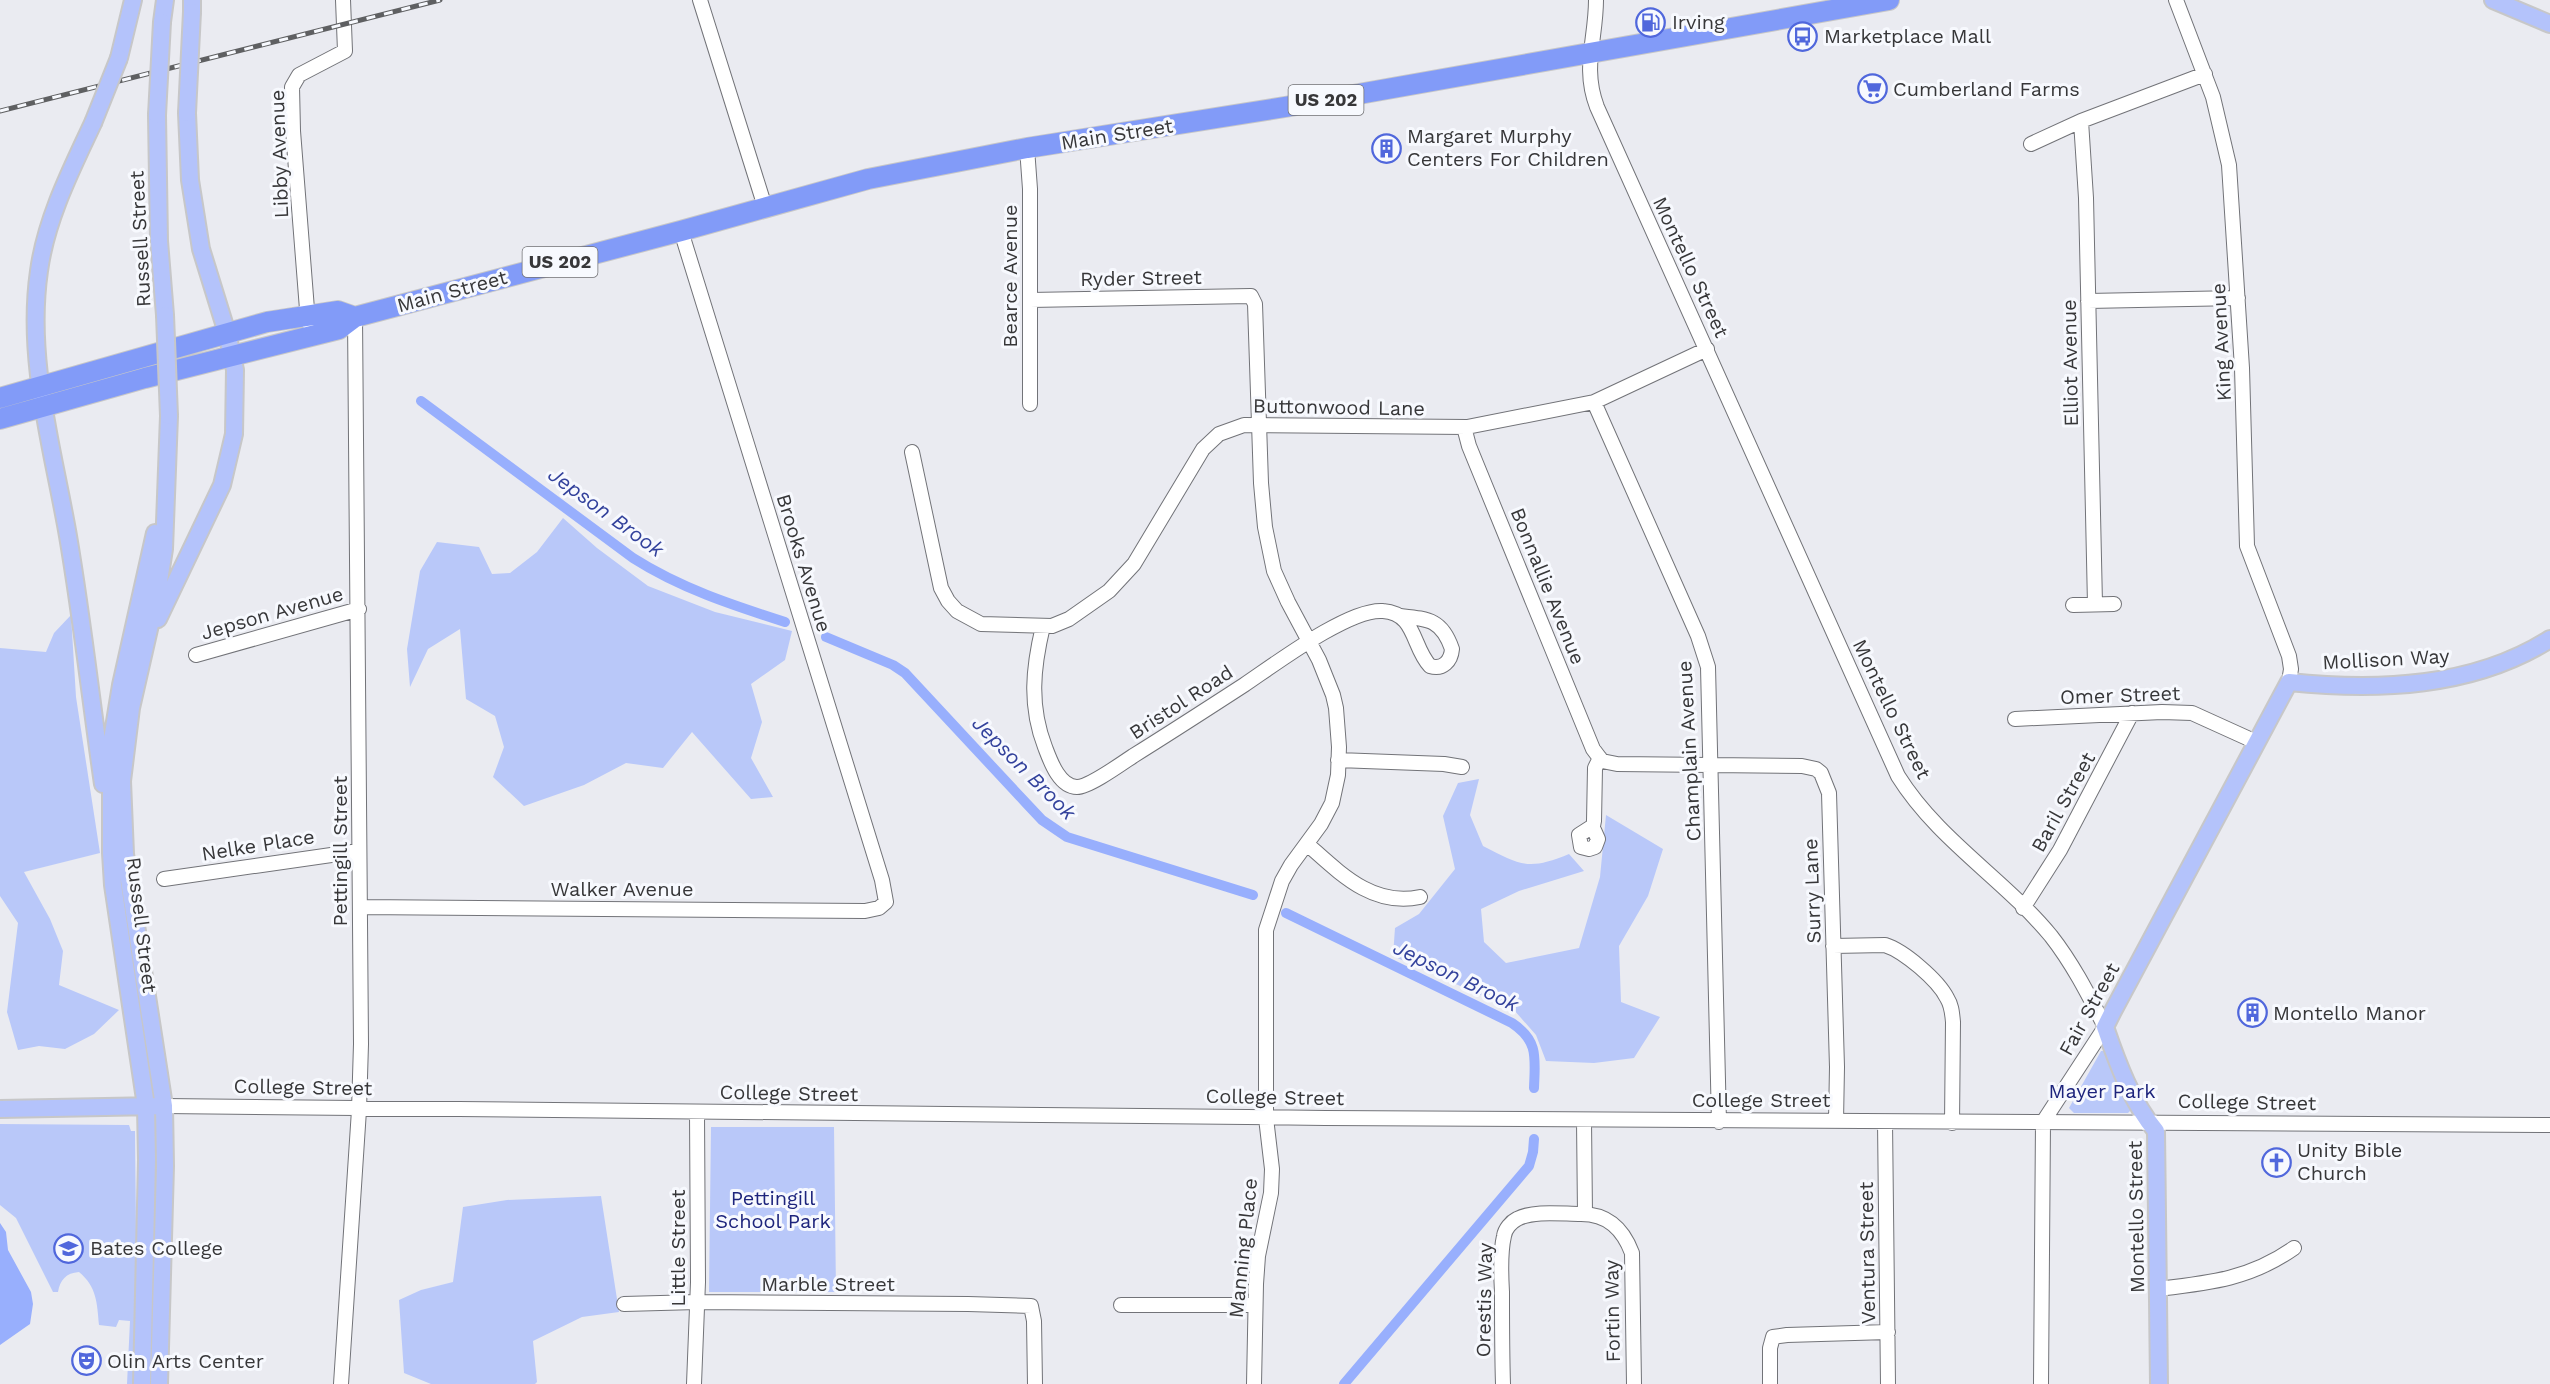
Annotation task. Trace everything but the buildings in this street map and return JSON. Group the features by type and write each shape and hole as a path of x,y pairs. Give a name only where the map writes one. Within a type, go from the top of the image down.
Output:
{"highway":[{"name":"Main Street","path":"0,418 339,329 356,317 681,231 868,178 1027,148 1249,113 1889,0"},
{"name":"Main Street","path":"0,398 227,333 308,315 338,311 356,317"}],"main road":[{"path":"111,853 70,546 43,408 36,329 39,270 55,211 119,58 133,0"},
{"name":"Russell Street","path":"159,1384 165,1166 164,1106 123,834 123,758 164,549 169,416 159,241 157,115 165,0"},
{"path":"2493,0 2550,24"},
{"path":"139,674 162,609 222,485 234,434 235,370 227,333 201,249 190,180 188,113 192,6"},
{"name":"Russell Street","path":"142,1384 146,1106 117,916 111,853 113,736 121,685 146,582 167,476"},
{"name":"Mollison Way","path":"2289,682 2349,686 2449,679 2499,665 2550,639"},
{"name":"Fair Street","path":"2105,1027 2289,682"},
{"name":"Montello Street","path":"2105,1027 2147,1121 2156,1131 2159,1384"},
{"name":"College Street","path":"0,1109 164,1106"}],"street":[{"name":"Libby Avenue","path":"309,336 293,130 292,87 299,75 345,51 343,0"},
{"path":"700,0 765,207"},
{"name":"Montello Street","path":"1596,0 1589,54 1589,80 1597,107 1632,190 1707,349 1898,776 1924,813 2050,935 2072,965 2105,1027"},
{"name":"King Avenue","path":"2176,0 2205,74 2229,165 2238,298 2247,546 2289,656 2291,669 2289,682"},
{"path":"2031,144 2081,121 2205,74"},
{"name":"Elliot Avenue","path":"2081,121 2095,604"},
{"name":"Bearce Avenue","path":"1027,148 1030,404"},
{"name":"Brooks Avenue","path":"681,231 882,880 886,897 883,906"},
{"name":"Ryder Street","path":"1030,300 1252,297"},
{"name":"Manning Place","path":"1252,297 1256,325 1261,483 1269,549 1278,581 1327,677 1336,708 1338,760 1338,775 1332,803 1282,881 1266,930 1266,1118 1272,1169 1271,1193 1258,1256 1254,1384"},
{"path":"2088,301 2238,298"},
{"name":"Pettingill Street","path":"341,1384 359,1110 359,609 356,317"},
{"name":"Buttonwood Lane","path":"912,452 941,588 948,601 957,611 981,624 1058,625 1089,607 1122,578 1147,546 1197,458 1212,439 1235,428 1259,425 1464,427 1594,402 1707,349"},
{"name":"Champlain Avenue","path":"1594,402 1705,655 1709,677 1719,1122"},
{"name":"Bonnallie Avenue","path":"1464,427 1469,446 1541,622 1593,748 1600,758"},
{"path":"2073,605 2114,604"},
{"name":"Jepson Avenue","path":"196,654 359,609"},
{"name":"Bristol Road","path":"1043,626 1034,670 1039,725 1047,752 1057,773 1070,786 1083,786 1122,764 1330,630 1368,613 1383,611 1401,615"},
{"name":"Baril Street","path":"2023,908 2060,850 2132,713"},
{"name":"Omer Street","path":"2015,719 2132,713 2192,713 2256,742"},
{"path":"1594,830 1598,838 1595,848 1581,847 1579,835 1593,826 1596,768 1600,758"},
{"name":"Surry Lane","path":"1600,758 1605,763 1617,764 1802,766 1816,769 1821,773 1829,793 1836,1121"},
{"path":"1338,760 1462,767"},
{"path":"1306,844 1359,887 1396,900 1420,897"},
{"name":"Nelke Place","path":"164,879 359,851"},
{"name":"Walker Avenue","path":"360,907 865,911 883,906"},
{"path":"1833,946 1885,945 1893,947 1928,976 1947,997 1952,1009 1953,1022 1952,1123"},
{"name":"Fair Street","path":"2043,1122 2105,1027"},
{"name":"College Street","path":"164,1106 359,1110 1584,1121 1952,1123 2147,1121 2550,1125"},
{"name":"Little Street","path":"694,1384 697,1302 697,1113"},
{"path":"1584,1121 1585,1214"},
{"name":"Ventura Street","path":"1885,1122 1888,1384"},
{"path":"2041,1384 2043,1122"},
{"name":"Orestis Way","path":"1503,1384 1501,1276 1504,1236 1509,1225 1518,1218 1530,1215 1585,1214"},
{"name":"Fortin Way","path":"1585,1214 1603,1218 1614,1224 1626,1238 1632,1252 1634,1384"},
{"path":"2157,1289 2245,1275 2281,1258 2294,1248"},
{"name":"Marble Street","path":"624,1304 697,1302 1031,1306 1035,1331 1035,1384"},
{"path":"1121,1305 1255,1305"},
{"path":"1770,1384 1770,1348 1773,1337 1888,1332"}],"green space":[{"path":"563,518 597,548 648,586 715,612 792,631 785,660 751,684 762,722 751,758 773,797 751,799 692,732 663,768 626,763 584,785 524,806 493,777 504,747 495,716 466,699 460,629 428,649 410,687 407,649 420,571 437,542 479,547 492,574 510,573 537,552"},
{"path":"71,615 76,697 100,853 24,872 50,919 63,951 59,985 119,1010 94,1034 65,1049 39,1046 18,1050 7,1012 18,923 0,896 0,648 46,652 54,633"},
{"path":"1479,779 1470,815 1483,846 1524,864 1543,863 1569,854 1584,871 1519,891 1481,909 1484,942 1506,963 1579,948 1600,877 1606,815 1663,849 1648,896 1619,946 1621,1002 1660,1017 1634,1058 1594,1063 1546,1061 1536,1035 1514,1010 1393,956 1395,928 1419,914 1455,869 1443,816 1458,783"},
{"name":"Mayer Park","path":"2101,1051 2105,1051 2132,1109 2128,1113 2074,1113 2069,1108"},
{"path":"0,1124 129,1125 131,1131 135,1131 137,1331 133,1384 127,1384 130,1321 119,1320 116,1327 99,1325 93,1290 79,1272 67,1276 60,1284 58,1292 53,1292 16,1218 0,1205"},
{"name":"Pettingill School Park","path":"711,1127 834,1127 836,1292 709,1292"},
{"path":"601,1196 619,1312 582,1317 533,1341 537,1382 535,1384 431,1384 404,1373 399,1300 421,1290 453,1282 463,1207 507,1200"}],"shaded area":[{"path":"0,1223 6,1232 8,1250 31,1292 33,1304 30,1324 0,1345"}],"waterway":[{"name":"Jepson Brook","path":"421,401 651,569 688,587 785,622"},
{"name":"Jepson Brook","path":"826,637 893,665 905,673 1042,820 1067,837 1253,895"},
{"name":"Jepson Brook","path":"1286,913 1512,1023 1527,1037 1534,1051 1534,1088"},
{"name":"Jepson Brook","path":"1344,1384 1529,1166 1534,1139"}],"railway":[{"path":"0,111 440,0"}],"place":[{"name":"Irving","path":"1651,22"},
{"name":"Marketplace Mall","path":"1803,36"},
{"name":"Cumberland Farms","path":"1872,89"},
{"name":"Margaret Murphy Centers For Children","path":"1386,148"},
{"name":"Montello Manor","path":"2252,1013"},
{"name":"Unity Bible Church","path":"2276,1162"},
{"name":"Bates College","path":"69,1248"},
{"name":"Olin Arts Center","path":"86,1361"}]}
